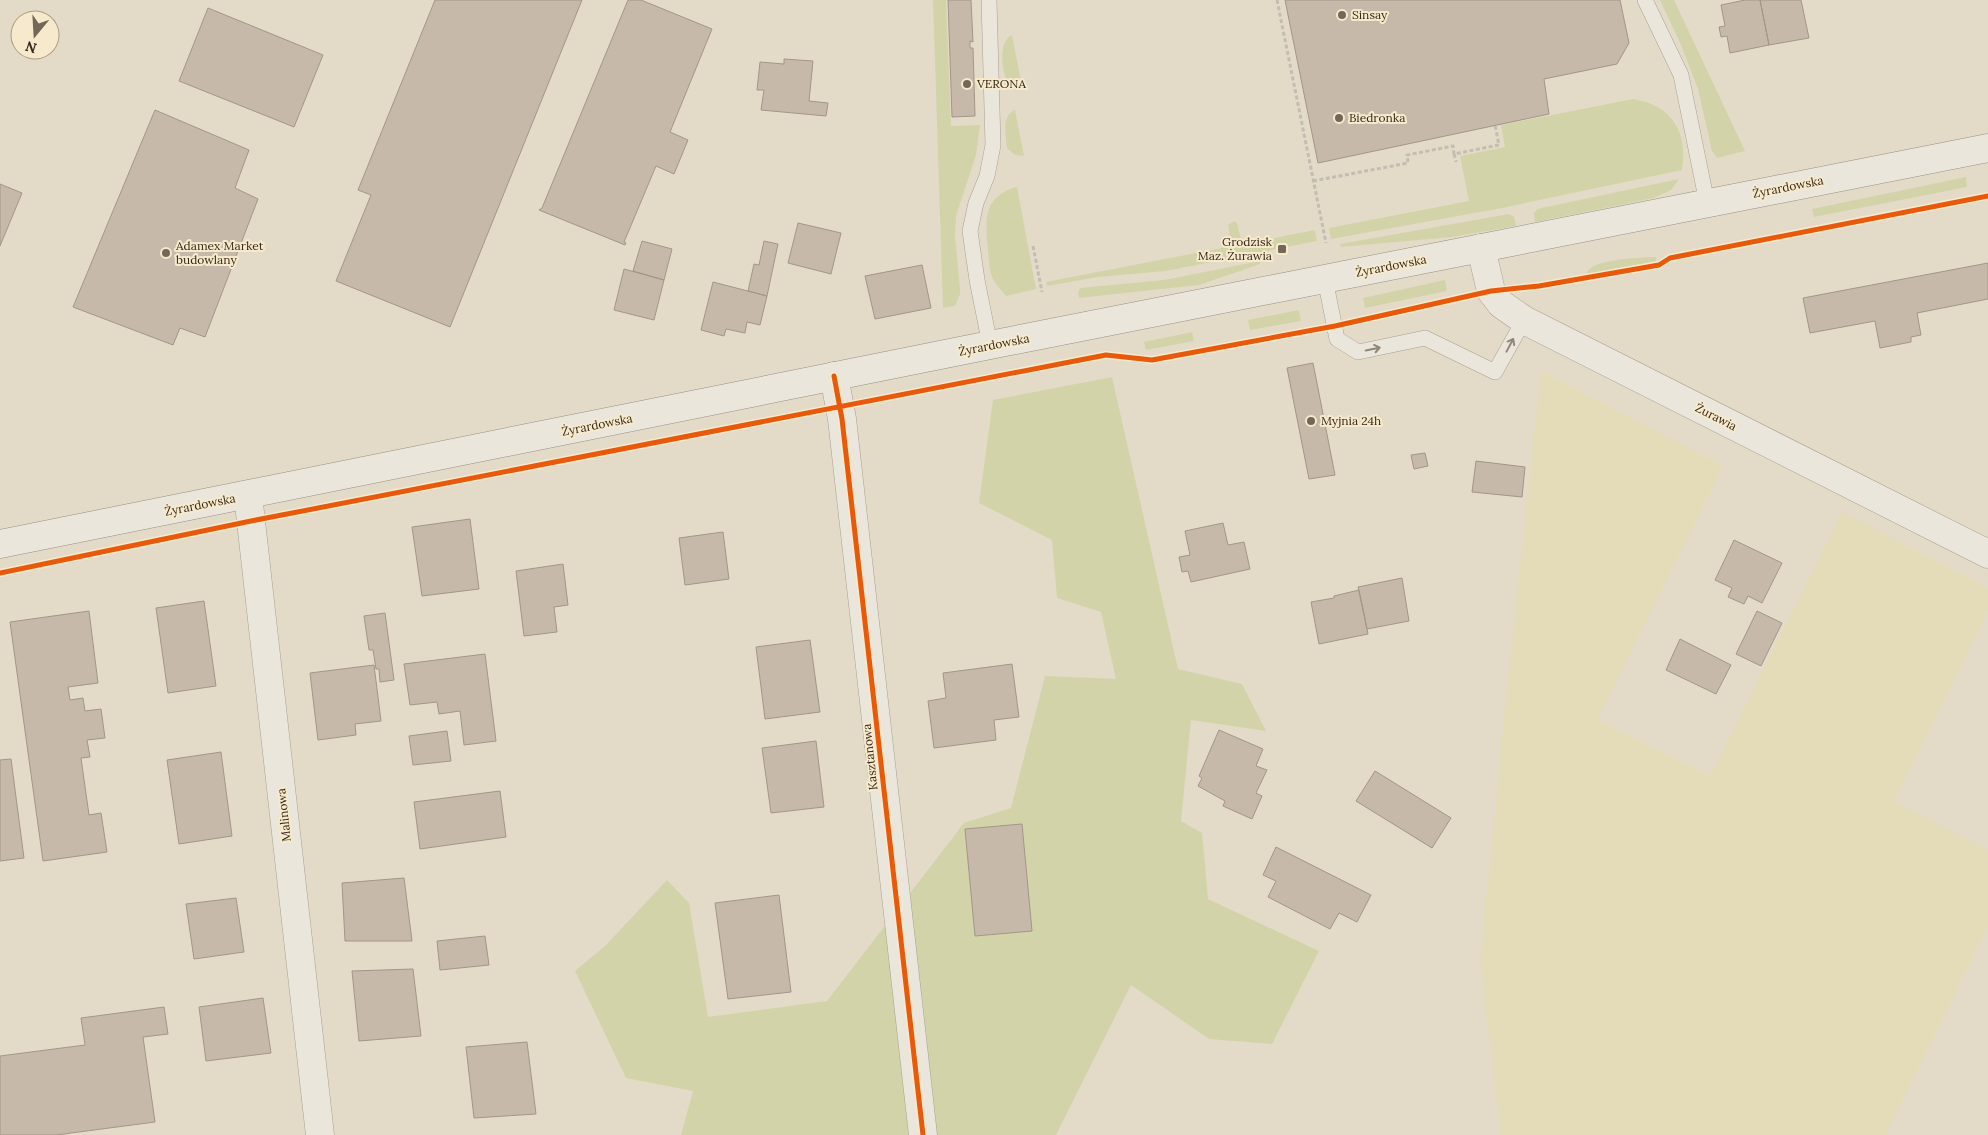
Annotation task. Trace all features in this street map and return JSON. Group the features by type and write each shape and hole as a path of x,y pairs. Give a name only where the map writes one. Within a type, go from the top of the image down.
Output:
{"main road":[{"name":"Żyrardowska","path":"0,544 1707,202 1988,148"},
{"name":"Żurawia","path":"1481,248 1491,291 1501,304 1524,320 1988,554"},
{"name":"Kasztanowa","path":"834,376 842,419 923,1135"},
{"name":"Malinowa","path":"248,495 320,1135"}],"lane":[{"path":"989,0 993,145 987,176 976,203 970,230 977,280 990,345"},
{"path":"1645,0 1681,76 1707,202"},
{"path":"1326,279 1337,339 1358,352 1425,338 1495,372 1524,320"}],"path":[{"path":"1277,0 1326,243"},
{"path":"1454,154 1499,145 1495,125"},
{"path":"1313,181 1408,163 1407,155 1452,146 1456,162"},
{"path":"1033,246 1042,292"}],"shaded area":[{"path":"1541,371 1723,466 1597,720 1710,776 1842,512 1988,588 1988,611 1894,802 1988,850 1988,927 1885,1135 1501,1135 1480,961"}],"green space":[{"path":"933,0 946,0 951,126 980,125 976,155 956,216 955,237 960,294 955,306 943,308"},
{"path":"1660,0 1674,0 1745,151 1717,158 1712,151 1698,89 1681,45"},
{"path":"1012,35 1021,81 1013,81 1006,78 1003,67 1003,48 1008,38"},
{"path":"1633,99 1658,107 1674,122 1682,144 1682,170 1502,208 1331,239 1329,228 1469,201 1460,156 1505,147 1501,125"},
{"path":"1015,110 1024,156 1015,155 1007,148 1006,121"},
{"path":"1966,177 1967,187 1814,217 1812,209"},
{"path":"1679,179 1671,190 1654,198 1535,222 1534,213 1537,209"},
{"path":"1017,187 1036,289 1006,296 995,283 991,274 986,229 987,219 992,203 998,196"},
{"path":"1509,214 1514,217 1516,226 1452,237 1341,247 1340,244"},
{"path":"1234,221 1237,223 1242,244 1315,230 1317,241 1166,271 1098,277 1047,286 1046,282 1232,246 1228,225"},
{"path":"1656,257 1656,261 1586,275 1595,266 1615,260"},
{"path":"1260,261 1260,264 1199,285 1079,298 1078,293 1080,288 1164,280"},
{"path":"1445,280 1447,291 1365,308 1363,298"},
{"path":"1299,310 1301,321 1250,330 1248,320"},
{"path":"1192,332 1194,341 1146,350 1144,342"},
{"path":"1112,377 1178,669 1242,684 1266,731 1191,720 1181,821 1202,833 1208,899 1319,951 1272,1044 1209,1039 1131,985 1056,1135 681,1135 693,1091 626,1078 575,971 606,945 667,880 689,903 708,1017 827,1001 964,823 1011,808 1045,676 1116,679 1101,612 1057,598 1052,540 979,503 993,400"}],"building":[{"path":"435,0 582,0 450,327 336,281 371,195 358,190"},
{"path":"628,0 641,0 712,29 670,132 688,140 674,174 656,166 624,242 626,243 625,245 539,210 542,208"},
{"path":"948,0 971,0 973,42 970,41 970,48 973,48 975,116 952,117"},
{"path":"1285,0 1620,0 1629,43 1617,64 1544,79 1549,114 1318,163"},
{"path":"1745,0 1760,0 1769,45 1730,53 1727,36 1721,37 1719,27 1725,26 1721,5"},
{"path":"1760,0 1801,0 1809,38 1769,45"},
{"path":"208,8 323,55 294,127 179,81"},
{"path":"784,59 813,61 809,101 828,103 826,116 761,110 764,90 757,90 760,62 784,64"},
{"name":"Adamex Market budowlany","path":"155,110 249,150 235,188 258,199 205,337 180,328 173,345 73,307"},
{"path":"0,184 22,193 0,246"},
{"path":"798,223 841,233 831,274 788,263"},
{"path":"642,241 672,249 664,280 633,271"},
{"path":"764,241 778,244 767,296 748,291 754,264 759,265"},
{"path":"1988,263 1988,299 1917,313 1921,335 1911,337 1911,342 1880,348 1875,321 1810,333 1803,298"},
{"path":"922,265 931,308 875,319 865,276"},
{"path":"624,269 664,280 654,320 614,310"},
{"path":"713,282 767,296 760,325 747,322 745,333 726,329 724,336 701,330"},
{"name":"Myjnia 24h","path":"1313,363 1335,475 1309,479 1287,368"},
{"path":"1425,453 1428,466 1414,469 1411,455"},
{"path":"1476,461 1525,467 1522,497 1472,492"},
{"path":"470,519 479,589 422,596 412,527"},
{"path":"1223,523 1228,545 1244,542 1250,569 1191,582 1188,571 1182,572 1179,557 1190,555 1185,531"},
{"path":"723,532 729,579 685,585 679,538"},
{"path":"1734,540 1782,563 1762,603 1748,596 1744,604 1728,597 1732,588 1715,580"},
{"path":"563,564 568,605 554,607 557,632 524,636 516,571"},
{"path":"1402,578 1409,621 1367,629 1358,587"},
{"path":"1359,590 1368,634 1319,644 1311,602 1334,598 1334,596"},
{"path":"204,601 216,686 168,693 156,608"},
{"path":"89,611 98,683 68,687 70,700 83,698 85,711 101,709 105,738 87,740 90,757 81,758 89,815 101,813 107,852 43,861 10,622"},
{"path":"1757,611 1782,623 1761,666 1736,654"},
{"path":"385,613 394,680 380,682 379,669 376,669 373,650 369,650 364,616"},
{"path":"1680,639 1731,665 1716,694 1666,670"},
{"path":"810,640 820,712 765,719 756,647"},
{"path":"485,654 496,741 464,745 460,711 439,714 437,702 410,705 404,664"},
{"path":"1012,664 1019,717 994,720 996,740 934,748 928,701 946,698 943,673"},
{"path":"374,665 381,721 355,724 356,735 318,740 310,673"},
{"path":"1219,730 1263,749 1256,766 1267,770 1256,793 1262,796 1252,819 1223,806 1225,801 1198,786 1202,778 1199,776"},
{"path":"447,731 451,761 413,765 409,736"},
{"path":"816,741 824,807 771,813 762,748"},
{"path":"221,752 232,836 179,844 167,760"},
{"path":"11,759 24,858 0,861 0,760"},
{"path":"1375,771 1451,818 1432,848 1356,801"},
{"path":"500,791 506,837 420,849 414,802"},
{"path":"1022,824 1032,931 975,936 965,829"},
{"path":"1276,847 1371,895 1357,922 1339,913 1330,929 1268,897 1276,881 1263,875"},
{"path":"404,878 412,941 345,941 342,883"},
{"path":"779,895 791,992 728,999 715,903"},
{"path":"236,898 244,952 194,959 186,904"},
{"path":"485,936 489,965 440,970 437,941"},
{"path":"413,969 421,1036 359,1041 352,971"},
{"path":"263,998 271,1053 206,1061 199,1007"},
{"path":"164,1007 168,1034 143,1037 155,1122 56,1135 0,1135 0,1056 85,1045 81,1018"},
{"path":"527,1042 536,1114 474,1118 466,1047"}],"cycle path":[{"path":"0,573 251,521 1106,355 1152,360 1335,326 1491,291 1539,286 1659,265 1670,258 1988,196"},
{"path":"834,376 842,419 923,1135"}],"place":[{"name":"Sinsay","path":"1342,15"},
{"name":"VERONA","path":"967,84"},
{"name":"Biedronka","path":"1339,118"},
{"name":"Grodzisk Maz. Żurawia","path":"1282,249"},
{"name":"Adamex Market budowlany","path":"166,253"},
{"name":"Myjnia 24h","path":"1311,421"}]}
